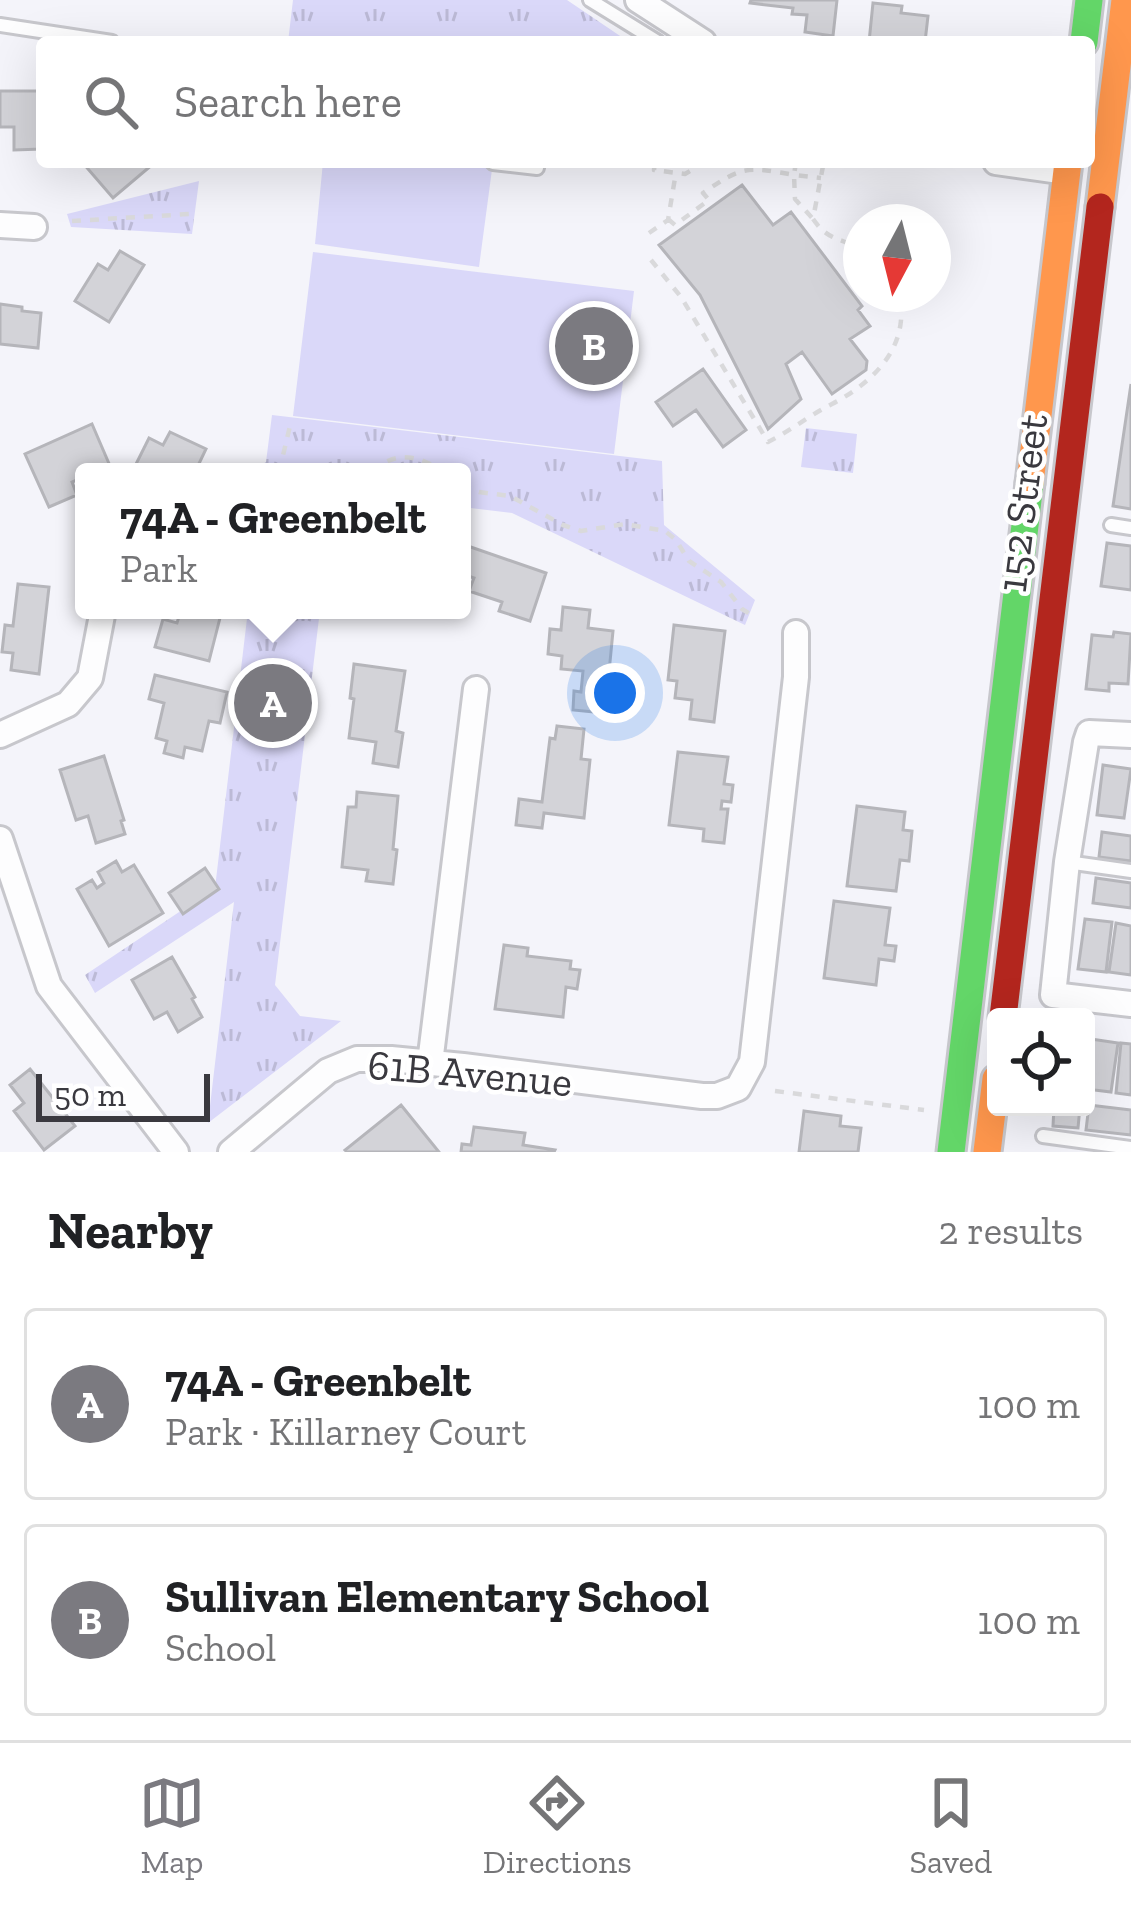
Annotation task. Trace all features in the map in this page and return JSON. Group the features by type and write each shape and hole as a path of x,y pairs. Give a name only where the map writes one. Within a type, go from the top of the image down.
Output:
{"main road":[{"path":"1085,36 1089,0"},
{"name":"152 Street","path":"1004,1008 1117,179 1125,0"},
{"name":"152 Street","path":"951,1152 1067,168"},
{"path":"1071,168 1117,179"},
{"path":"987,1152 991,1116"}],"street":[{"path":"638,0 694,36"},
{"path":"0,225 34,227"},
{"path":"0,735 68,704 90,677 101,619"},
{"name":"61B Avenue","path":"231,1152 328,1071 356,1059 430,1063 702,1096 739,1088 752,1062 796,677 796,633"},
{"path":"430,1063 476,689"},
{"path":"1131,735 1089,733 1067,862 1053,995 1131,1004"},
{"path":"0,838 49,986 176,1152"}],"lane":[{"path":"590,0 648,36"},
{"path":"0,25 72,36"},
{"path":"1112,525 1131,528"},
{"path":"1067,862 1131,871"},
{"path":"1043,1136 1131,1148"}],"path":[{"path":"654,168 685,174 696,168"},
{"path":"668,219 675,225 709,200 703,194 736,171 748,168 821,178"},
{"path":"795,168 795,199 824,235 843,240"},
{"path":"812,219 823,168"},
{"path":"649,233 668,219 676,172"},
{"path":"72,220 190,214"},
{"path":"651,260 682,297 768,442 843,400 879,372 900,331 901,312"},
{"path":"281,463 290,426"},
{"path":"384,463 403,456 430,463"},
{"path":"471,490 510,496 580,531 625,524 665,531 689,561 722,583 742,609 755,617"},
{"path":"775,1091 938,1112"}],"green space":[{"path":"293,0 567,0 620,36 289,36"},
{"path":"322,168 492,168 479,267 315,244"},
{"path":"199,181 192,234 71,227 67,214"},
{"path":"313,252 634,291 614,454 293,416"},
{"path":"272,415 662,461 664,525 755,600 745,625 512,513 471,508 471,463 266,462"},
{"path":"806,428 857,434 853,473 801,467"},
{"path":"247,619 319,619 275,985 300,1016 341,1021 208,1123 234,902 95,993 85,975 215,888"}],"building":[{"path":"751,0 837,0 833,36 805,32 807,15 792,14 793,8"},
{"path":"873,3 902,6 901,13 928,16 926,36 870,36"},
{"path":"0,91 36,91 36,149 14,150 14,127 0,127"},
{"path":"87,168 148,168 113,198"},
{"path":"742,185 773,225 791,212 843,281 843,312 860,312 870,326 850,339 867,361 866,370 832,394 802,352 786,364 801,399 768,429 700,295 659,245"},
{"path":"120,251 144,265 109,322 75,301 98,264 108,270"},
{"path":"0,304 41,313 38,348 0,344"},
{"path":"703,369 746,430 723,447 696,410 673,426 656,402"},
{"path":"1131,384 1131,509 1113,506"},
{"path":"92,424 109,463 75,463 75,496 49,507 25,454"},
{"path":"170,432 206,449 199,463 136,463 149,438 163,445"},
{"path":"1107,543 1131,546 1131,590 1101,586"},
{"path":"471,547 546,573 530,621 499,611 502,602 471,592"},
{"path":"18,584 49,587 39,674 11,670 13,653 2,652 5,625 13,626"},
{"path":"563,607 590,610 588,628 613,631 605,713 573,710 574,691 581,692 583,671 561,669 562,656 548,654 550,629 561,630"},
{"path":"163,619 177,623 178,619 220,619 209,661 155,647"},
{"path":"674,625 725,631 714,722 690,719 692,700 675,698 677,681 668,680"},
{"path":"1114,632 1131,634 1128,684 1109,683 1109,691 1086,689 1092,635 1113,637"},
{"path":"354,664 405,671 396,731 403,733 398,767 373,763 376,742 349,738"},
{"path":"155,675 227,692 220,723 209,721 202,751 185,747 183,758 164,753 167,741 156,738 164,703 149,699"},
{"path":"557,726 584,729 581,759 590,760 584,818 544,813 542,828 516,825 519,799 542,802 550,738 555,739"},
{"path":"678,752 728,757 724,784 733,785 731,802 722,801 721,809 728,809 724,843 703,841 704,829 669,825"},
{"path":"104,756 125,834 96,843 88,816 76,820 60,770"},
{"path":"1103,765 1131,769 1124,818 1097,815"},
{"path":"357,792 398,796 393,884 366,881 368,870 342,867 348,807 356,807"},
{"path":"857,806 905,812 903,830 912,831 909,861 900,860 896,891 847,886"},
{"path":"1102,832 1131,836 1131,861 1099,857"},
{"path":"116,861 122,872 134,865 163,913 109,946 77,889 92,880 97,888 104,883 98,872"},
{"path":"205,868 219,889 183,914 169,893"},
{"path":"1096,878 1131,883 1131,908 1093,903"},
{"path":"834,901 890,908 885,945 896,946 894,961 879,959 876,985 824,978"},
{"path":"1085,919 1112,922 1106,972 1078,969"},
{"path":"1116,923 1131,926 1131,975 1109,972"},
{"path":"504,945 528,948 527,956 571,961 570,969 580,970 577,989 566,987 563,1017 495,1009"},
{"path":"172,957 202,1017 178,1032 167,1012 154,1019 132,980"},
{"path":"1095,1040 1118,1043 1111,1092 1095,1090"},
{"path":"1121,1043 1131,1044 1131,1095 1116,1093"},
{"path":"30,1069 75,1126 44,1150 14,1111 24,1103 10,1085"},
{"path":"401,1105 439,1152 345,1150"},
{"path":"1095,1106 1131,1110 1131,1135 1086,1130"},
{"path":"804,1111 841,1116 840,1126 861,1128 858,1152 799,1152"},
{"path":"1054,1116 1079,1116 1078,1128 1053,1126"},
{"path":"474,1127 525,1133 523,1145 555,1150 461,1152 462,1144 471,1145"}],"traffic: fast":[{"path":"1085,36 1089,0"},
{"path":"951,1152 1030,483"}],"traffic: slow":[{"path":"1100,207 1125,0"},
{"path":"1030,483 1067,168"},
{"path":"987,1152 991,1116"}],"traffic: jam":[{"path":"1004,1008 1100,207"}],"place":[{"name":"Sullivan Elementary School","path":"594,346"},
{"name":"74A - Greenbelt","path":"273,703"}]}
